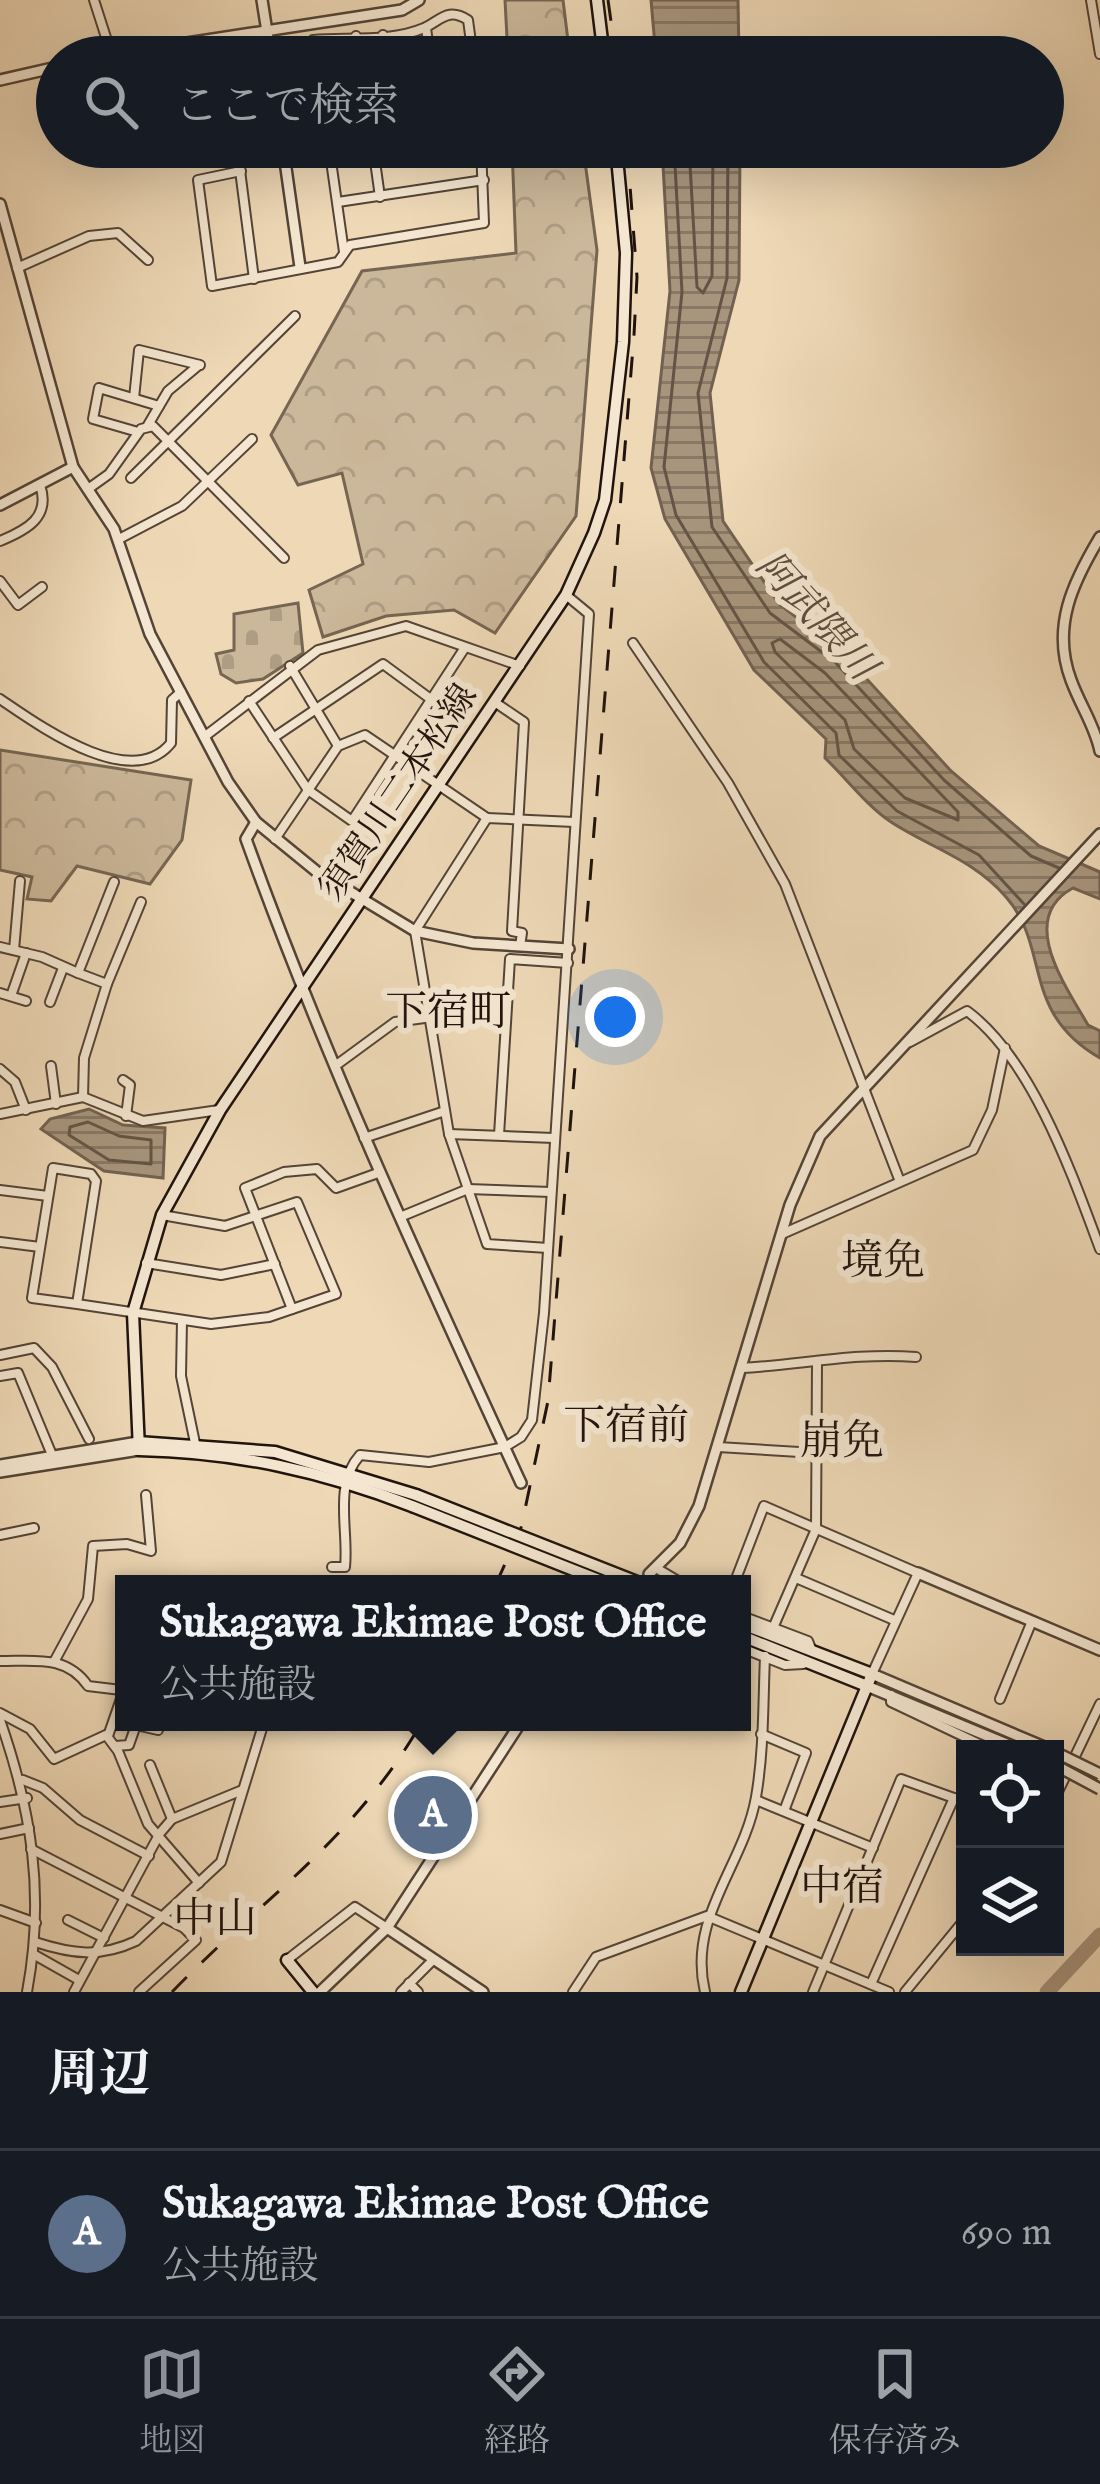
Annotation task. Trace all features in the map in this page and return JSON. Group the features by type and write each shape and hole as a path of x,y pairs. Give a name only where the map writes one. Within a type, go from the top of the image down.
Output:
{"main road":[{"path":"597,0 601,36"},
{"name":"須賀川二本松線","path":"138,1446 134,1313 162,1215 220,1110 566,595 605,500 616,426 626,253 618,168"},
{"path":"138,1446 195,1443 275,1452 649,1575"},
{"path":"138,1446 273,1461 347,1476"},
{"path":"414,1500 588,1575"},
{"path":"751,1624 869,1680"},
{"path":"751,1640 785,1653 831,1658 837,1669 869,1680"},
{"path":"740,1992 869,1680"},
{"path":"286,1960 316,1992"}],"street":[{"path":"94,0 106,36"},
{"path":"262,0 267,36"},
{"path":"221,36 402,10 419,0"},
{"path":"1091,0 1100,54"},
{"path":"356,36 426,28 440,16 459,14 468,20 470,36"},
{"path":"426,28 427,36"},
{"path":"0,80 36,72"},
{"path":"240,168 254,279"},
{"path":"286,168 300,267"},
{"path":"332,168 344,253"},
{"path":"376,168 380,197"},
{"path":"241,172 198,180 212,286 338,262 350,245 484,223 483,168"},
{"path":"338,202 484,180"},
{"path":"0,204 73,466 119,539 140,611 204,737 256,823 364,901 416,931 569,949"},
{"path":"15,268 102,233 118,233 148,260"},
{"path":"131,478 295,316"},
{"path":"88,489 110,474 176,381 200,364 139,350 134,398"},
{"path":"138,432 93,418 99,388 159,406"},
{"path":"148,425 284,558"},
{"path":"119,539 170,514 252,439"},
{"path":"0,505 73,466"},
{"path":"0,541 24,531 41,515 45,502 40,485"},
{"path":"1100,537 1074,583 1062,626 1071,680 1100,751"},
{"path":"0,581 18,605 42,587"},
{"path":"332,1568 345,1567 347,1476 360,1455 429,1462 505,1448 521,1437 532,1420 548,1248 589,614 566,595"},
{"path":"204,737 290,666 318,650 406,626 520,666"},
{"path":"633,643 728,783 785,884 899,1179"},
{"path":"249,701 308,790 352,821 464,650"},
{"path":"273,738 383,664 432,700"},
{"path":"290,666 338,746"},
{"path":"0,699 35,727 82,749 146,758 171,742 172,700 181,692"},
{"path":"496,704 524,722 512,931 522,933 520,946"},
{"path":"275,839 338,746 365,735 487,818 575,822"},
{"path":"487,818 416,931 449,1134 487,1244 548,1248"},
{"path":"256,823 246,839 301,991 398,1218 521,1483"},
{"path":"649,1575 692,1522 782,1234 820,1136 897,1047 1100,834"},
{"path":"14,950 20,881"},
{"path":"78,973 114,882"},
{"path":"83,1097 85,1058 107,985 141,902"},
{"path":"0,947 107,985"},
{"path":"11,996 26,953"},
{"path":"500,1135 510,959 568,963"},
{"path":"50,1002 63,968"},
{"path":"0,992 26,1001"},
{"path":"335,1066 395,1022 506,1007"},
{"path":"897,1047 967,1011 1005,1048 1030,1089 1100,1249"},
{"path":"782,1234 973,1150 992,1110 1005,1048"},
{"path":"51,1066 56,1103"},
{"path":"0,1069 15,1082 26,1110"},
{"path":"123,1080 130,1084 126,1117"},
{"path":"0,1114 83,1097 143,1121 220,1110"},
{"path":"364,1138 445,1112"},
{"path":"449,1134 554,1138"},
{"path":"77,1304 96,1181 91,1174 53,1168 32,1298 182,1320 240,1323 336,1294 297,1202 255,1219 209,1226 162,1215"},
{"path":"292,1309 244,1188 284,1172 317,1169 336,1188 378,1173"},
{"path":"398,1218 469,1189 551,1192"},
{"path":"0,1190 48,1196"},
{"path":"0,1242 40,1247"},
{"path":"145,1262 221,1275 275,1264"},
{"path":"182,1320 181,1376 195,1443"},
{"path":"0,1355 34,1348 52,1367 89,1439"},
{"path":"742,1368 817,1364 851,1355 916,1357"},
{"path":"772,1628 815,1529 817,1364"},
{"path":"0,1376 18,1373 52,1455"},
{"path":"0,1468 52,1455 138,1446"},
{"path":"0,1468 138,1446"},
{"path":"718,1447 816,1453"},
{"path":"54,1661 88,1599 93,1546 127,1544 151,1551 146,1495"},
{"path":"738,1575 764,1507 1100,1650"},
{"path":"0,1535 34,1528"},
{"path":"869,1680 918,1573"},
{"path":"796,1578 894,1621"},
{"path":"751,1622 808,1642 812,1657 785,1665 751,1651"},
{"path":"1000,1699 1032,1622"},
{"path":"705,1992 700,1975 707,1916 756,1800 765,1656"},
{"path":"0,1661 54,1661 76,1668 88,1686 115,1689"},
{"path":"869,1680 896,1698 996,1740"},
{"path":"869,1680 1027,1740"},
{"path":"896,1698 891,1702 971,1740"},
{"path":"1064,1771 1100,1704"},
{"path":"0,1716 30,1729 54,1759 111,1742 129,1745 134,1731"},
{"path":"0,1716 4,1744 27,1798 36,1923 27,1992"},
{"path":"115,1725 111,1742 158,1840 199,1882"},
{"path":"35,1942 68,1953 95,1954 136,1941 221,1862 261,1731"},
{"path":"316,1992 386,1928 515,1731"},
{"path":"761,1734 806,1753 784,1811"},
{"path":"1064,1756 1100,1774"},
{"path":"150,1765 172,1819"},
{"path":"1064,1770 1100,1790"},
{"path":"813,1992 901,1779 954,1798 872,1984"},
{"path":"22,1780 43,1788 80,1820 149,1856"},
{"path":"74,1992 172,1819 240,1791"},
{"path":"0,1802 27,1798"},
{"path":"756,1800 873,1848"},
{"path":"0,1834 29,1828"},
{"path":"31,1849 163,1916 196,1940 139,1992"},
{"path":"286,1960 355,1906 483,1992"},
{"path":"0,1910 36,1923"},
{"path":"573,1992 596,1957 707,1916 890,1992"},
{"path":"68,1920 104,1938"},
{"path":"905,1992 956,1930"},
{"path":"33,1954 80,1980"},
{"path":"400,1992 433,1960"},
{"path":"409,1983 418,1992"}],"green space":[{"path":"505,0 563,0 567,36 507,36"},
{"path":"513,168 586,168 597,250 576,516 495,633 454,610 386,616 323,637 309,590 363,564 342,473 298,485 271,435 362,271 516,253"},
{"path":"298,603 303,653 263,679 236,683 221,674 216,654 234,650 234,614"},
{"path":"0,750 191,780 182,840 150,884 77,866 51,901 27,899 32,877 0,870"}],"water":[{"path":"651,0 738,0 739,36 654,36"},
{"path":"663,168 740,168 739,280 710,393 723,521 779,604 843,653 951,771 1039,846 1100,872 1100,899 1073,888 1048,916 1047,934 1068,991 1088,1025 1100,1031 1100,1058 1058,1021 1020,917 1006,897 966,863 882,815 825,758 826,739 754,670 665,519 651,468 670,291"},
{"path":"89,1109 123,1125 165,1128 163,1178 104,1171 41,1129 50,1119"}],"waterway":[{"path":"1047,1992 1100,1935"}],"railway":[{"path":"608,0 613,36"},
{"path":"500,1575 521,1528 548,1401 634,335 637,277 629,168"},
{"path":"172,1992 337,1835 416,1731"}],"place":[{"name":"Sukagawa Ekimae Post Office","path":"433,1815"}],"district":[{"name":"下宿町","path":"448,1013"},
{"name":"境免","path":"883,1262"},
{"name":"下宿前","path":"626,1427"},
{"name":"崩免","path":"842,1442"},
{"name":"中宿","path":"842,1888"},
{"name":"中山","path":"215,1920"}],"water label":[{"name":"阿武隈川","path":"815,617"}]}
